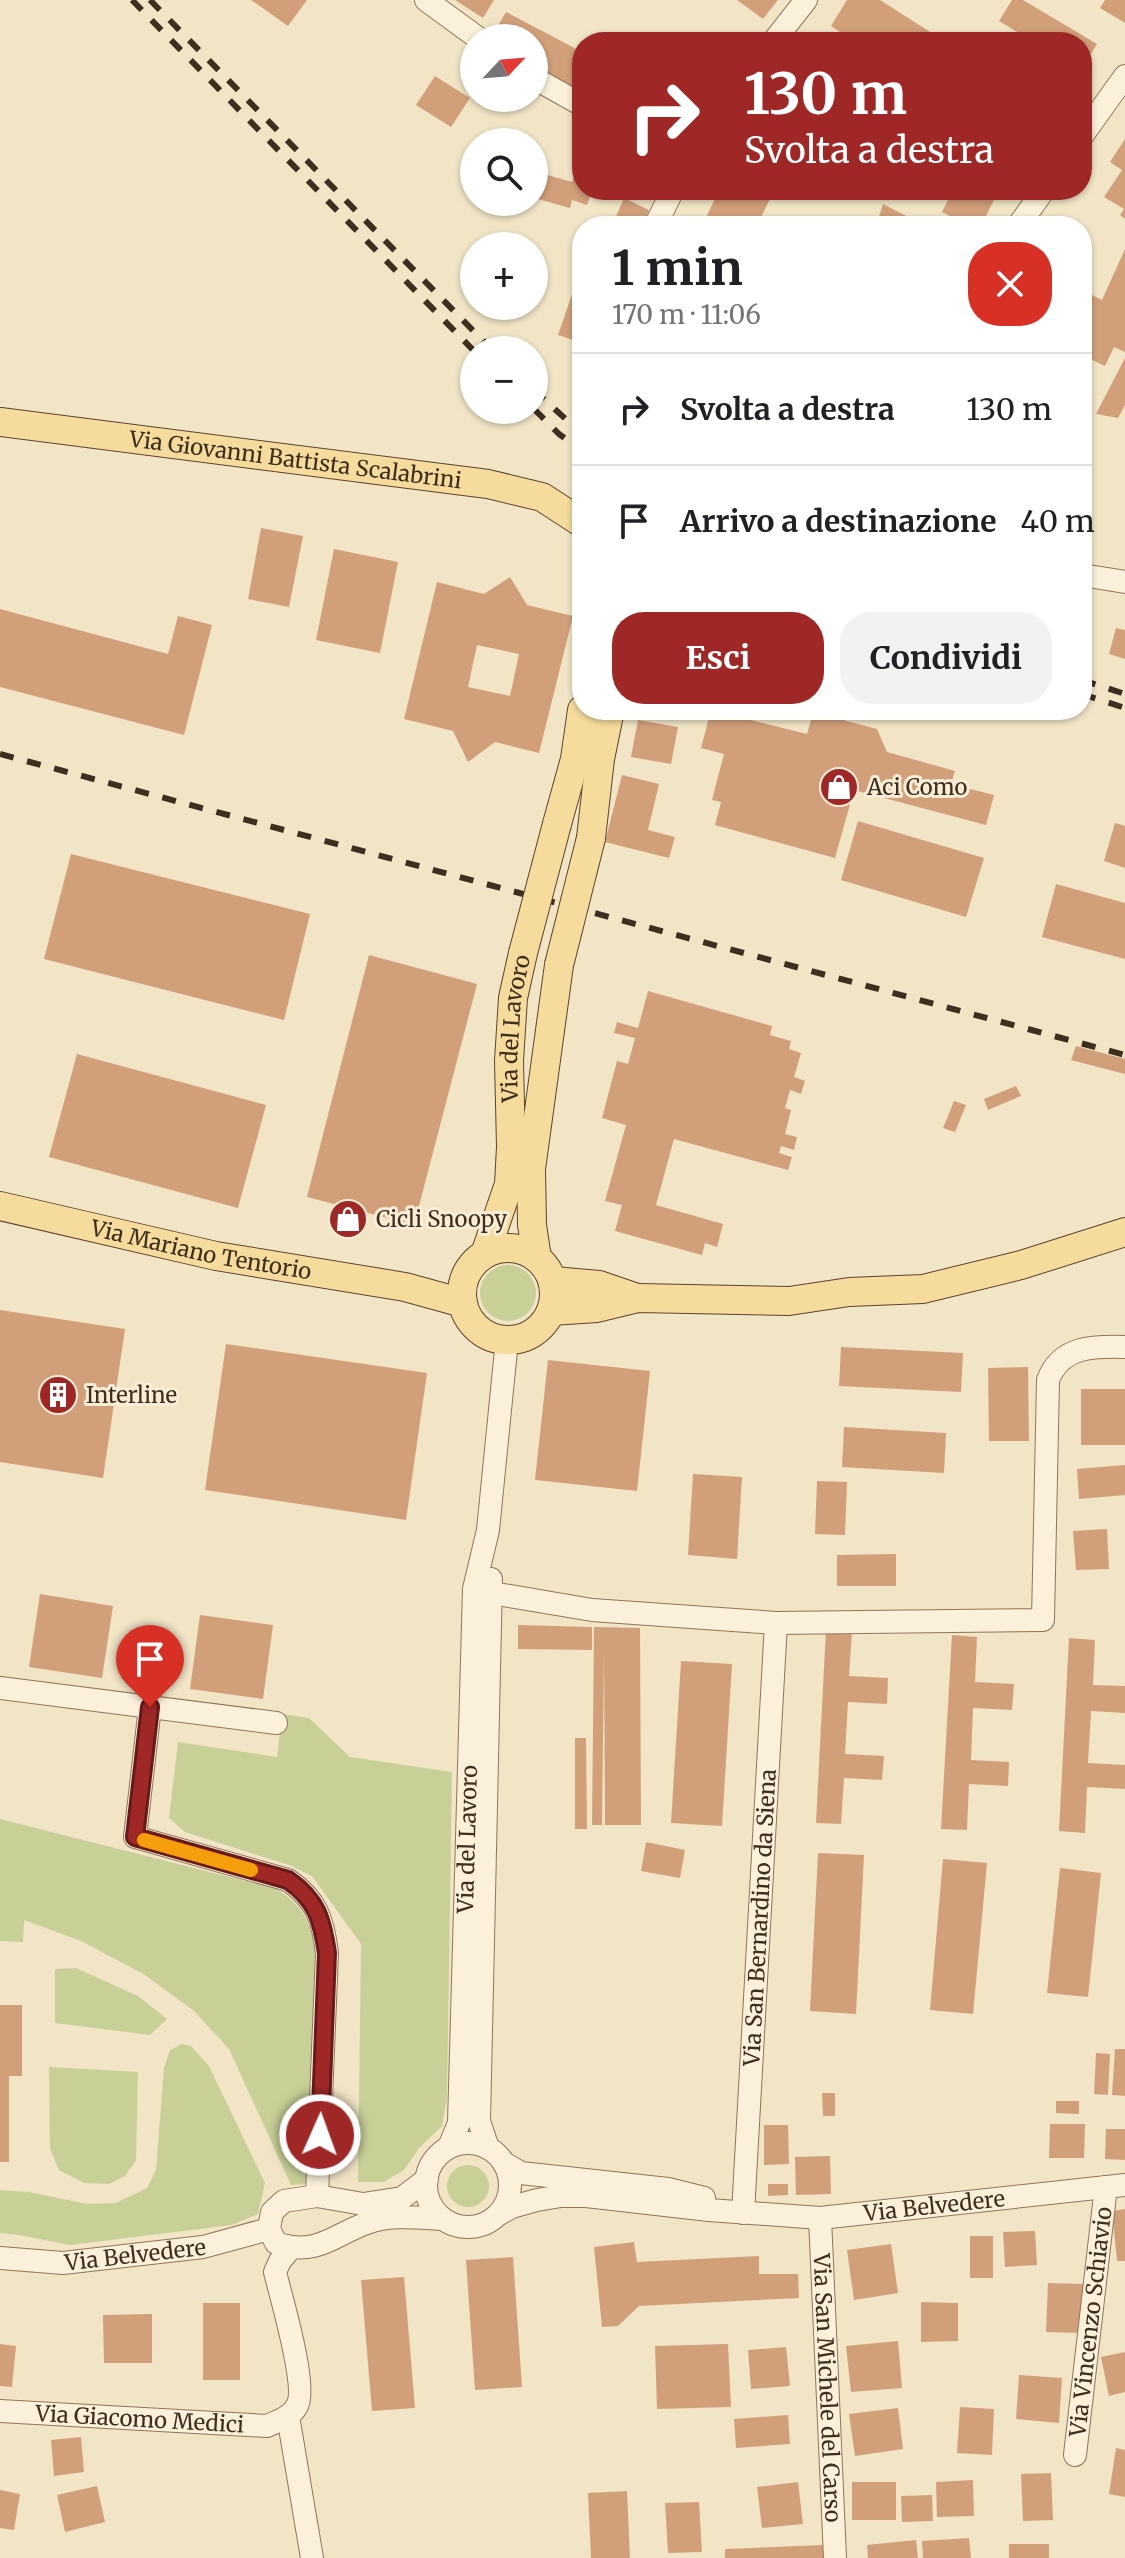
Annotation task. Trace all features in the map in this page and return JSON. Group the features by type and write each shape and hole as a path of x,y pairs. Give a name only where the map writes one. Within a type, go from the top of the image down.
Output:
{"main road":[{"name":"Via Giovanni Battista Scalabrini","path":"0,422 488,484 542,497 572,516"},
{"path":"542,497 572,509"},
{"name":"Via del Lavoro","path":"472,1278 509,1188 509,1061 513,998 575,759 581,720"},
{"name":"Via del Lavoro","path":"545,1270 532,1225 531,1169 559,965 591,838 608,720"},
{"name":"Via Mariano Tentorio","path":"0,1206 216,1256 405,1287 472,1278"},
{"path":"551,1311 597,1308 638,1298 789,1301 849,1292 923,1289 1021,1265 1125,1232"},
{"path":"545,1270 554,1297 544,1323 533,1332 507,1340 492,1337 479,1329 469,1317 472,1278 498,1249 524,1251 545,1270 638,1298"}],"street":[{"path":"426,0 460,25"},
{"path":"781,32 806,0"},
{"path":"1092,122 1125,76"},
{"path":"548,86 572,99"},
{"path":"1092,577 1125,582"},
{"name":"Via del Lavoro","path":"449,2147 459,2123 474,1589 488,1530 507,1340"},
{"path":"492,1593 592,1610 776,1623 1043,1620 1048,1380 1055,1365 1070,1353 1106,1346 1125,1347"},
{"name":"Via del Lavoro","path":"488,1530 492,1593 479,2121 488,2148"},
{"name":"Via San Bernardino da Siena","path":"743,2213 776,1623"},
{"path":"0,1688 276,1723"},
{"path":"150,1707 135,1837 288,1880 304,1891 317,1909 327,1953 326,2198"},
{"path":"464,2142 488,2148 504,2163 510,2181 509,2197 499,2214 486,2223 469,2228 452,2225 430,2205 425,2189 428,2169 436,2155 449,2147 464,2142"},
{"name":"Via Belvedere","path":"504,2163 521,2173 668,2189 705,2198 743,2213"},
{"path":"427,2179 402,2198 363,2204 326,2198 284,2201 272,2212 269,2229 276,2243 291,2248 323,2244 367,2223 406,2217 443,2219"},
{"name":"Via Belvedere","path":"499,2214 523,2204 561,2196 820,2218 1116,2186"},
{"name":"Via Vincenzo Schiavio","path":"1075,2455 1116,2186"},
{"path":"326,2198 346,2211 347,2223 340,2237"},
{"name":"Via San Michele del Carso","path":"820,2218 835,2558"},
{"name":"Via Belvedere","path":"0,2258 63,2263 203,2247 269,2229"},
{"path":"291,2248 275,2272 301,2383 298,2405 288,2416 312,2558"},
{"name":"Via Giacomo Medici","path":"0,2411 267,2426 288,2416"}],"green space":[{"path":"508,1265 528,1273 536,1293 528,1313 508,1321 488,1313 480,1293 488,1273"},
{"path":"282,1714 309,1718 350,1757 452,1772 447,2097 442,2126 419,2148 404,2170 384,2182 358,2182 361,1944 312,1876 289,1865 185,1832 169,1818 178,1742 277,1757"},
{"path":"0,1819 277,1889 296,1904 307,1920 317,1963 308,2184 291,2185 229,2049 194,2011 145,1975 81,1941 24,1920 23,1942 0,1941"},
{"path":"76,1968 138,1996 167,2019 150,2035 55,2023 55,1969"},
{"path":"182,2044 191,2046 209,2066 265,2183 258,2214 232,2225 70,2245 0,2233 0,2190 29,2192 87,2204 116,2203 147,2188 156,2170 164,2068 170,2050"},
{"path":"49,2067 138,2072 136,2160 125,2176 109,2184 84,2183 59,2170 50,2149"},
{"path":"468,2165 483,2171 489,2186 483,2201 468,2207 453,2201 447,2186 453,2171"}],"building":[{"path":"251,0 307,0 288,26"},
{"path":"455,0 494,0 483,18"},
{"path":"737,0 778,0 763,19"},
{"path":"847,0 880,0 930,32 840,32 831,26"},
{"path":"1012,0 1023,0 1077,32 1017,32 999,21"},
{"path":"1105,0 1125,0 1125,23 1100,8"},
{"path":"506,12 529,24 499,24"},
{"path":"548,34 572,47 572,91 548,78"},
{"path":"435,76 460,92 461,112 451,127 416,105"},
{"path":"1125,139 1125,219 1120,215 1124,209 1104,197 1122,170 1110,162"},
{"path":"548,175 572,182 570,208 548,202"},
{"path":"572,200 589,200 587,205"},
{"path":"623,200 649,210 646,216 616,216"},
{"path":"714,200 769,200 762,216 707,216"},
{"path":"948,200 994,200 986,216 950,216 942,212"},
{"path":"883,204 906,216 879,216"},
{"path":"1125,249 1125,352 1114,347 1105,366 1092,360 1092,295 1102,300"},
{"path":"572,294 572,340 558,335"},
{"path":"1125,358 1125,405 1118,418 1096,414"},
{"path":"261,528 303,536 289,607 248,599"},
{"path":"334,549 398,562 380,653 316,640"},
{"path":"510,577 527,605 572,616 539,753 495,742 468,762 453,731 404,719 437,582 484,594","holes":["477,645 519,654 510,696 468,687"]},
{"path":"0,609 168,654 178,616 212,625 184,735 0,687"},
{"path":"1116,628 1125,630 1125,659 1109,654"},
{"path":"638,720 678,727 671,764 631,757"},
{"name":"Aci Como","path":"708,720 751,720 807,734 811,720 843,720 877,729 887,752 955,771 951,784 994,795 986,825 854,790 835,858 715,825 721,802 712,800 724,754 701,748"},
{"path":"622,775 659,784 648,830 675,837 669,858 605,842"},
{"path":"858,821 984,858 966,917 841,880"},
{"path":"1115,823 1125,826 1125,868 1104,861"},
{"path":"71,854 310,914 284,1020 44,959"},
{"path":"1056,884 1125,903 1125,959 1042,937"},
{"path":"369,955 477,984 414,1225 307,1197"},
{"path":"648,991 772,1026 770,1035 791,1041 789,1049 801,1053 794,1077 805,1081 801,1094 790,1090 785,1108 791,1110 785,1134 797,1137 794,1150 781,1146 779,1153 792,1157 788,1170 674,1139 656,1205 723,1224 717,1247 705,1243 702,1255 615,1231 622,1205 605,1201 626,1125 602,1118 617,1061 628,1064 635,1038 614,1033 617,1022 638,1028"},
{"path":"1076,1046 1125,1059 1125,1074 1071,1060"},
{"path":"77,1054 266,1105 238,1208 49,1157"},
{"path":"1016,1086 1021,1096 988,1110 984,1099"},
{"path":"954,1101 966,1105 955,1132 943,1128"},
{"name":"Interline","path":"0,1310 125,1329 103,1478 0,1462"},
{"path":"226,1344 427,1373 406,1520 205,1490"},
{"path":"841,1347 963,1353 961,1392 839,1386"},
{"path":"548,1360 650,1371 637,1491 535,1480"},
{"path":"1028,1367 1029,1441 989,1441 988,1368"},
{"path":"1081,1389 1125,1389 1125,1445 1081,1445"},
{"path":"844,1427 946,1433 944,1473 842,1467"},
{"path":"1125,1465 1125,1495 1079,1499 1077,1469"},
{"path":"693,1474 742,1477 737,1559 688,1555"},
{"path":"817,1481 847,1482 845,1535 815,1534"},
{"path":"1107,1529 1109,1569 1076,1570 1073,1531"},
{"path":"896,1554 896,1586 837,1586 837,1555"},
{"path":"40,1594 113,1606 102,1678 29,1667"},
{"path":"200,1615 273,1625 263,1699 190,1689"},
{"path":"518,1625 592,1627 592,1650 518,1649"},
{"path":"594,1627 640,1628 641,1825 605,1825 604,1653 602,1825 592,1825"},
{"path":"826,1629 852,1631 849,1676 888,1678 887,1704 848,1702 845,1754 884,1756 882,1780 844,1778 841,1824 816,1823"},
{"path":"952,1635 977,1637 975,1682 1014,1684 1012,1710 973,1708 971,1760 1009,1762 1008,1786 969,1784 967,1830 941,1829"},
{"path":"1069,1638 1095,1640 1093,1685 1125,1686 1125,1713 1091,1711 1088,1763 1125,1765 1125,1789 1087,1787 1085,1833 1059,1831"},
{"path":"681,1661 732,1664 722,1826 671,1823"},
{"path":"575,1738 586,1738 587,1829 575,1829"},
{"path":"646,1842 685,1850 680,1878 641,1871"},
{"path":"818,1853 864,1855 856,2014 810,2011"},
{"path":"943,1859 987,1863 973,2014 930,2010"},
{"path":"1060,1868 1101,1873 1088,1997 1047,1993"},
{"path":"0,2005 22,2005 22,2076 9,2076 9,2162 0,2162"},
{"path":"1115,2049 1125,2049 1125,2096 1112,2095"},
{"path":"1096,2053 1110,2054 1108,2095 1094,2094"},
{"path":"822,2093 835,2093 835,2116 823,2116"},
{"path":"1056,2101 1079,2101 1079,2114 1056,2113"},
{"path":"1050,2124 1085,2124 1084,2158 1049,2158"},
{"path":"764,2125 788,2125 789,2164 764,2165"},
{"path":"1106,2129 1125,2129 1125,2160 1105,2159"},
{"path":"830,2156 831,2194 796,2195 795,2157"},
{"path":"768,2184 788,2184 788,2195 768,2196"},
{"path":"1125,2209 1125,2261 1117,2261 1112,2211"},
{"path":"1035,2231 1037,2265 1005,2267 1003,2232"},
{"path":"970,2236 993,2236 993,2278 970,2278"},
{"path":"634,2242 637,2262 759,2256 759,2274 798,2274 799,2298 639,2306 618,2326 602,2327 594,2247"},
{"path":"891,2244 898,2293 854,2300 847,2250"},
{"path":"513,2257 522,2387 475,2390 466,2260"},
{"path":"404,2277 415,2408 372,2411 361,2280"},
{"path":"1048,2283 1083,2284 1081,2333 1046,2332"},
{"path":"921,2302 958,2303 958,2341 921,2342"},
{"path":"203,2303 240,2303 240,2380 203,2380"},
{"path":"152,2314 152,2363 104,2363 103,2315"},
{"path":"898,2341 902,2388 851,2392 846,2346"},
{"path":"0,2344 16,2346 12,2387 0,2386"},
{"path":"728,2344 731,2407 657,2409 655,2346"},
{"path":"786,2347 790,2386 751,2389 748,2350"},
{"path":"1125,2352 1125,2392 1109,2396 1101,2357"},
{"path":"1019,2375 1062,2378 1059,2423 1016,2419"},
{"path":"960,2407 994,2409 992,2455 957,2453"},
{"path":"898,2408 903,2449 855,2456 849,2414"},
{"path":"788,2415 790,2444 736,2448 734,2419"},
{"path":"81,2437 84,2472 54,2476 51,2440"},
{"path":"1116,2448 1125,2450 1125,2497 1109,2494"},
{"path":"1051,2473 1053,2520 1023,2521 1021,2474"},
{"path":"973,2480 974,2516 937,2517 936,2482"},
{"path":"798,2482 803,2524 762,2528 757,2487"},
{"path":"852,2482 896,2482 896,2520 852,2520"},
{"path":"97,2486 105,2522 65,2532 57,2495"},
{"path":"0,2490 20,2494 14,2530 0,2528"},
{"path":"627,2491 630,2558 591,2558 588,2493"},
{"path":"932,2495 933,2521 902,2522 901,2496"},
{"path":"699,2502 702,2552 668,2553 665,2503"},
{"path":"969,2538 971,2558 923,2558 922,2541"},
{"path":"916,2540 918,2558 868,2558 867,2545"},
{"path":"1009,2544 1049,2544 1049,2558 1009,2558"},
{"path":"823,2545 824,2558 725,2558 725,2549"}],"railway":[{"path":"132,0 460,337"},
{"path":"150,0 478,336"},
{"path":"548,403 572,425"},
{"path":"548,423 572,444"},
{"path":"1092,683 1125,694"},
{"path":"1092,697 1125,708"},
{"path":"0,754 1125,1055"}],"slow traffic":[{"path":"144,1840 251,1870"}],"place":[{"name":"Aci Como","path":"839,787"},
{"name":"Cicli Snoopy","path":"348,1219"},
{"name":"Interline","path":"58,1395"}],"route":[{"path":"150,1707 135,1837 288,1880 304,1891 317,1909 327,1953 320,2135"}]}
